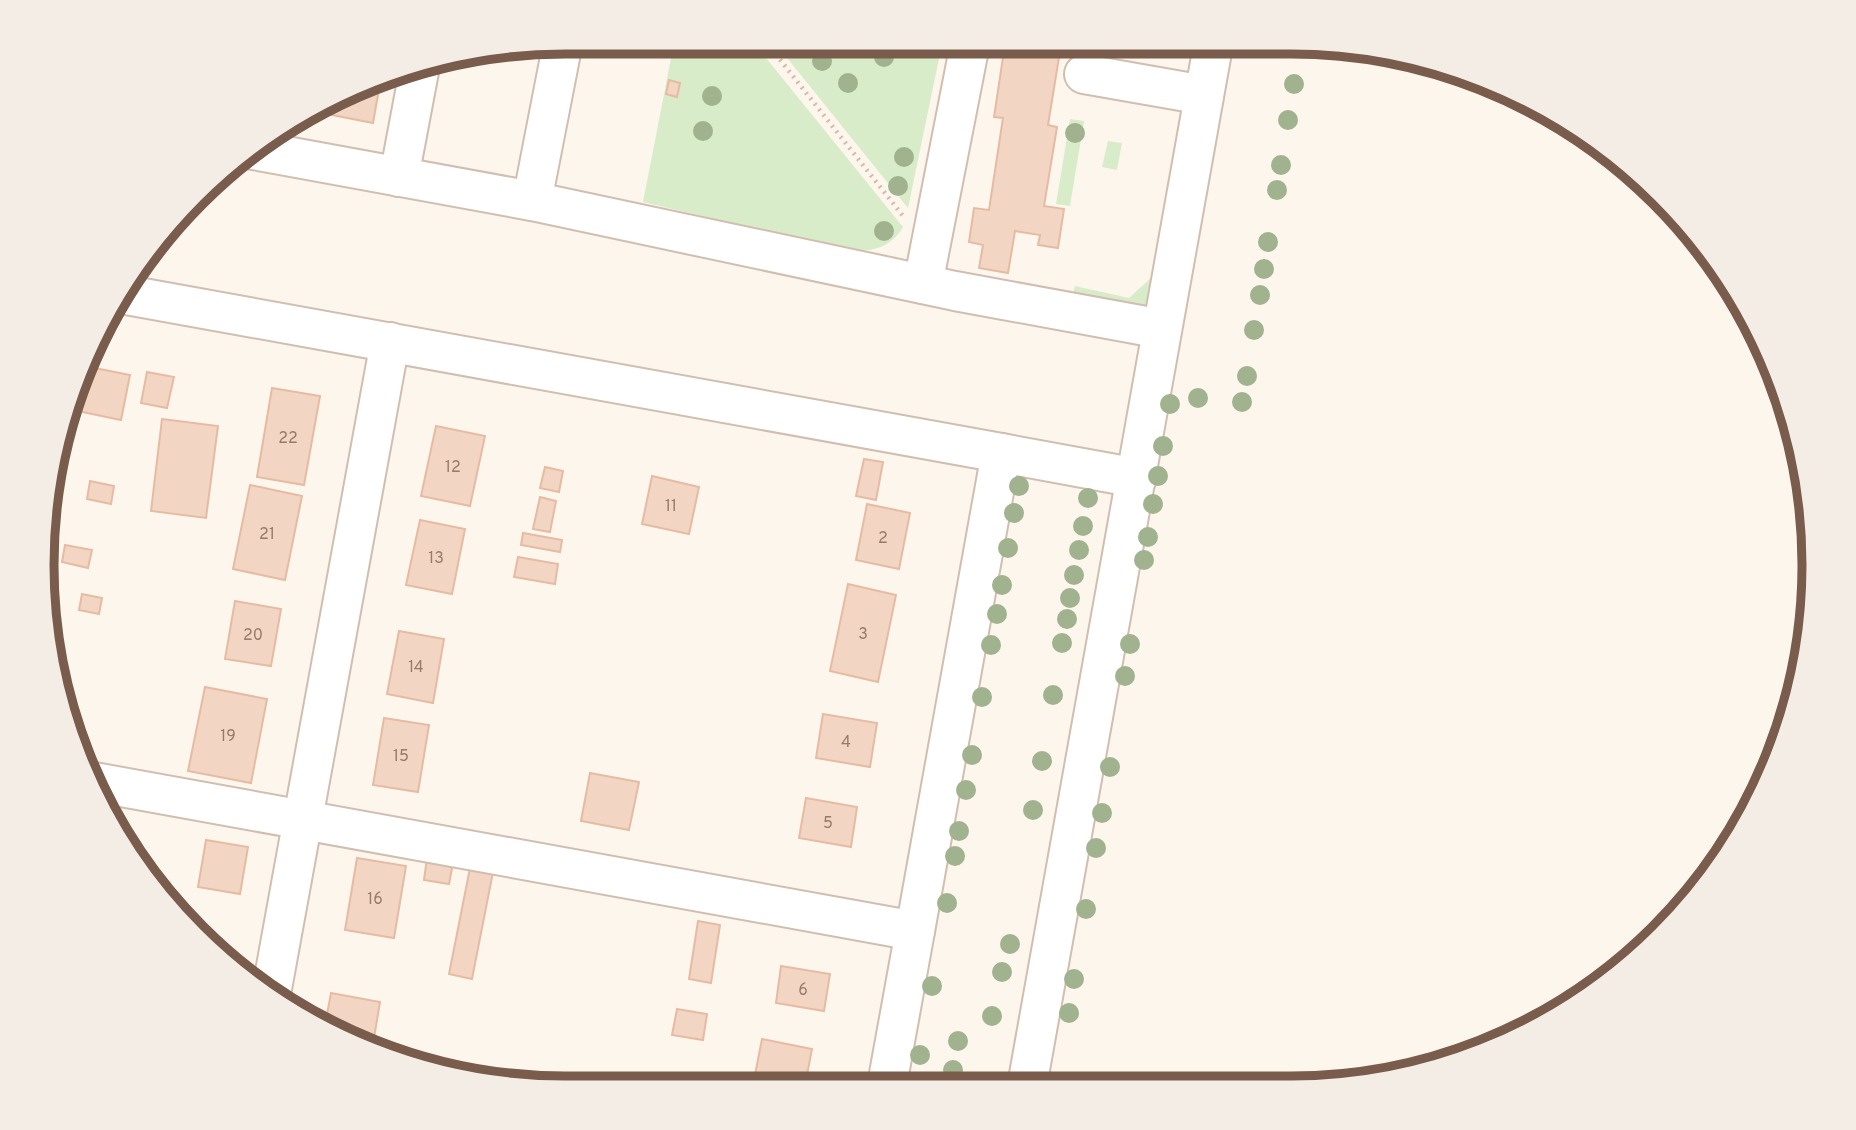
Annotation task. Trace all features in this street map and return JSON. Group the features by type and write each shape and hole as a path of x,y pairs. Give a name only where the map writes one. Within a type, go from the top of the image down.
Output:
{"street":[{"path":"532,201 561,54"},
{"path":"926,267 968,54"},
{"path":"1029,1076 1212,54"},
{"path":"1084,75 1204,95"},
{"path":"399,177 418,76"},
{"path":"265,152 532,201 926,267 1162,329"},
{"path":"131,296 1137,478"},
{"path":"273,984 390,342"},
{"path":"889,1076 1001,453"},
{"path":"104,784 915,931"}],"path":[{"path":"775,54 926,267"}],"green space":[{"path":"672,54 763,54 903,227 893,240 881,247 851,251 643,202"},
{"path":"784,54 940,54 908,208"},
{"path":"1070,119 1084,121 1070,206 1056,204"},
{"path":"1108,141 1122,143 1117,170 1102,167"},
{"path":"1152,277 1168,286 1141,310 1071,301 1075,286 1129,298"}],"building":[{"path":"1003,54 1060,54 1048,125 1057,127 1044,206 1064,209 1058,248 1038,245 1040,235 1015,231 1008,273 979,268 983,245 969,242 974,208 989,210 1003,118 994,117"},
{"path":"669,80 680,83 677,97 666,94"},
{"path":"379,90 373,123 327,114"},
{"path":"94,368 130,375 121,420 78,411"},
{"path":"147,372 174,377 167,408 141,403"},
{"path":"272,388 320,396 304,485 257,477"},
{"path":"162,419 218,426 206,518 151,511"},
{"path":"436,426 485,436 470,506 421,496"},
{"path":"864,459 883,462 876,500 856,496"},
{"path":"545,467 563,471 559,492 540,488"},
{"path":"652,476 699,487 689,534 642,524"},
{"path":"90,481 114,486 111,504 87,499"},
{"path":"250,485 302,496 285,580 233,569"},
{"path":"540,497 556,501 550,532 533,529"},
{"path":"867,504 910,513 899,569 856,560"},
{"path":"420,520 465,529 452,594 406,585"},
{"path":"523,533 562,540 560,552 521,545"},
{"path":"65,545 92,550 88,568 62,562"},
{"path":"518,557 558,564 555,584 514,577"},
{"path":"848,584 896,595 878,682 830,671"},
{"path":"82,594 102,598 99,614 79,610"},
{"path":"235,601 281,609 271,666 225,659"},
{"path":"399,631 444,639 433,703 387,694"},
{"path":"205,687 267,699 251,783 188,771"},
{"path":"823,714 877,723 870,767 816,758"},
{"path":"384,718 429,725 418,792 373,785"},
{"path":"590,773 639,782 629,830 581,821"},
{"path":"806,798 857,807 851,847 799,838"},
{"path":"206,840 248,847 240,894 198,887"},
{"path":"357,858 406,866 394,938 345,930"},
{"path":"427,858 453,863 449,884 424,880"},
{"path":"470,868 493,872 472,979 449,974"},
{"path":"698,921 720,925 711,983 689,979"},
{"path":"781,966 830,974 824,1011 776,1003"},
{"path":"331,993 380,1002 374,1039 327,1016"},
{"path":"677,1009 707,1014 703,1040 672,1035"},
{"path":"762,1039 812,1049 807,1076 755,1076"}]}
